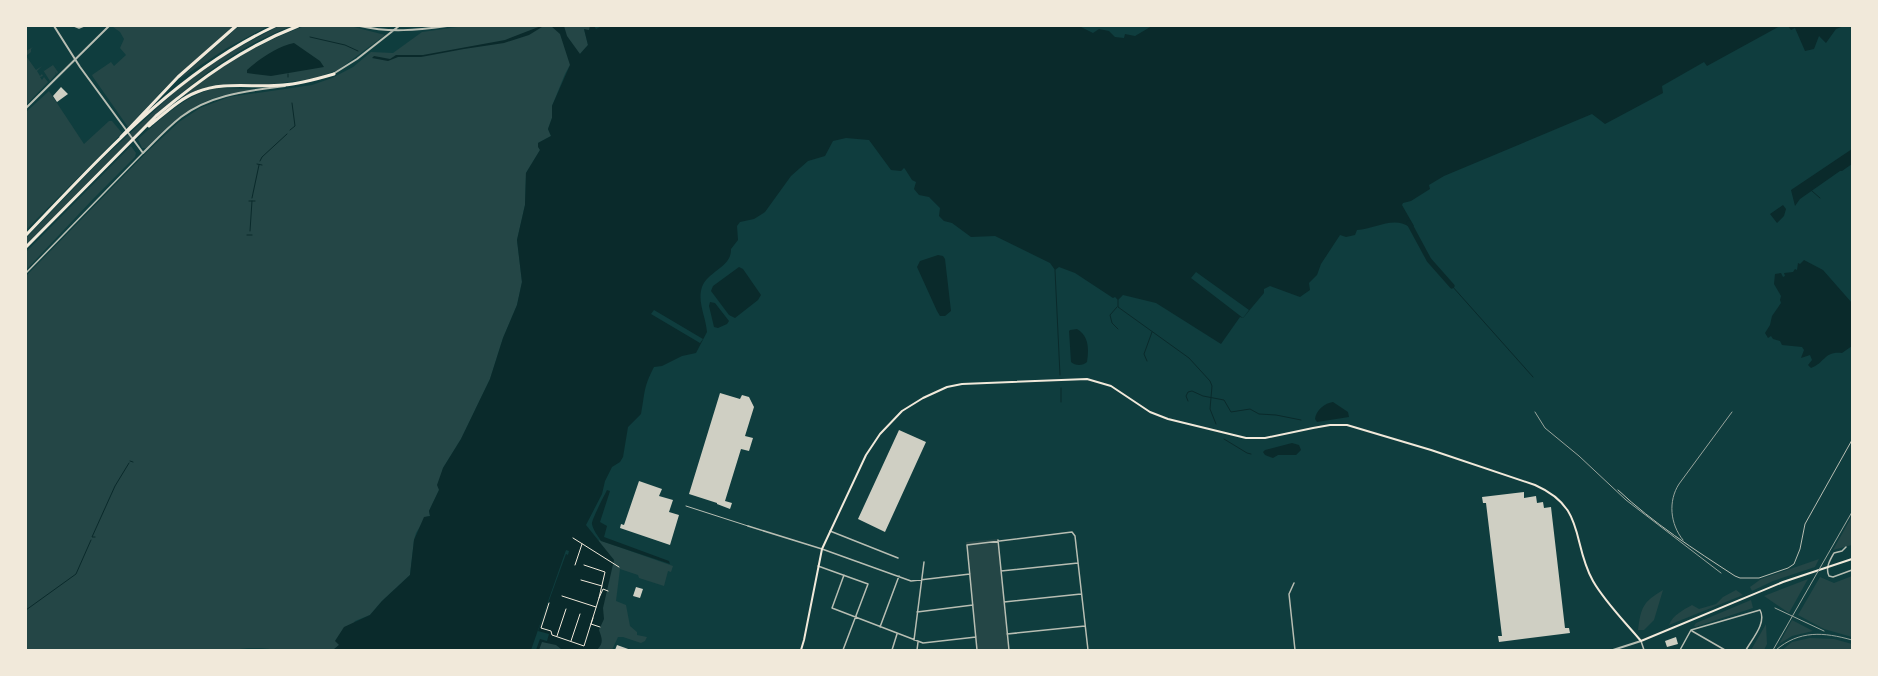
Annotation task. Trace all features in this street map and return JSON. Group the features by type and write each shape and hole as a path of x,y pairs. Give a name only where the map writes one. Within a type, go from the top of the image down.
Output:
{"highway":[{"path":"26,235 178,77 236,26"},
{"path":"98,160 150,111 190,77 236,46 275,26"},
{"path":"26,247 161,112 217,68 265,40 298,26"},
{"path":"127,146 166,112 196,92 216,87 298,84 334,74"}],"main road":[{"path":"801,650 822,549 857,472 880,434 902,410 922,398 947,387 971,382 1087,378 1111,386 1150,412 1168,419 1246,438 1265,438 1325,426 1347,425 1492,470 1535,486 1550,493 1565,507 1571,516 1592,579 1641,641 1764,590 1852,559"}],"street":[{"path":"54,26 76,60 143,153"},
{"path":"74,26 79,28 84,26"},
{"path":"26,108 109,26"},
{"path":"360,26 393,31 447,26"},
{"path":"388,26 420,26"},
{"path":"26,273 143,153 181,117 210,100 232,94 301,84 334,74 357,59 399,26"},
{"path":"748,526 822,549 911,581 970,574"},
{"path":"830,531 898,558"},
{"path":"977,650 967,545 1072,532 1075,536 1088,650"},
{"path":"998,540 1009,650"},
{"path":"1846,547 1842,551 1834,553 1829,563 1827,573 1831,578 1852,570"},
{"path":"914,640 924,562"},
{"path":"1001,570 1078,563"},
{"path":"818,566 868,584 843,650"},
{"path":"844,576 832,608 918,642 976,637"},
{"path":"880,627 899,576"},
{"path":"1294,583 1288,594 1295,650"},
{"path":"1004,602 1081,594"},
{"path":"917,612 973,605"},
{"path":"1680,650 1691,630 1758,609 1763,616 1759,627 1746,650"},
{"path":"1007,634 1085,626"},
{"path":"1691,630 1725,650"},
{"path":"892,650 897,634"},
{"path":"1613,650 1641,641 1644,650"},
{"path":"917,650 918,642"}],"lane":[{"path":"1618,490 1634,505 1668,531 1735,576 1740,578 1759,578 1788,568 1795,562 1800,549 1805,524 1852,440"},
{"path":"686,506 748,526"}],"path":[{"path":"573,538 619,567"},
{"path":"575,565 582,544"},
{"path":"549,603 541,628 551,632 552,635 556,637 584,646 597,607 605,572 584,565"},
{"path":"581,580 602,586"},
{"path":"599,598 603,589 608,591"},
{"path":"562,596 597,607"},
{"path":"556,637 566,609"},
{"path":"571,642 580,614"},
{"path":"593,617 591,624 600,627"}],"shaded area":[{"path":"235,26 165,88 128,127 92,75 111,62 114,66 126,55 120,48 124,39 120,32 113,27"},
{"path":"239,26 268,26 227,48 178,80"},
{"path":"279,26 292,26 267,36 222,62 180,94 141,129 26,246 26,238 101,160 180,87 228,53"},
{"path":"305,26 350,26 385,35 338,70 312,79 265,85 214,87 184,96 210,75 242,55 275,38"},
{"path":"465,26 590,27 589,31 584,29 588,45 570,65 552,106 552,118 548,129 551,136 538,143 540,150 526,173 525,205 517,240 522,282 517,305 503,338 490,379 461,439 443,468 439,490 429,511 430,516 426,517 416,533 410,575 382,601 370,615 355,621 339,645 333,650 275,650 245,648 237,650 26,650 26,276 148,151 179,122 200,108 229,97 312,85 332,78 353,67 371,52 393,53 422,32"},
{"path":"541,26 550,26 542,27 529,35 504,43 421,57 398,57 388,61 372,58 374,56 390,59 396,55 423,55 505,40"},
{"path":"551,26 564,26 567,36 580,54 588,45 584,29 589,30 590,26 594,26 596,29 602,26 1079,26 1093,33 1099,29 1109,31 1115,37 1124,38 1125,34 1135,36 1152,26 1780,26 1707,66 1704,62 1662,86 1663,93 1605,124 1592,114 1444,176 1429,185 1430,189 1411,201 1403,203 1402,205 1414,226 1411,228 1405,224 1391,223 1357,230 1355,235 1346,237 1340,235 1321,264 1317,275 1309,283 1310,290 1300,297 1270,286 1264,289 1264,293 1243,318 1240,317 1221,344 1156,303 1123,295 1118,300 1075,273 1059,267 1055,270 1050,263 995,236 971,237 952,223 944,221 939,216 940,208 929,197 919,195 914,189 916,182 912,180 905,169 904,168 901,171 891,170 869,140 846,138 833,141 825,156 808,161 791,176 765,212 754,219 740,222 737,226 738,240 731,249 728,260 709,277 702,287 701,304 707,332 696,353 682,356 662,366 654,367 650,374 645,390 641,414 628,427 623,457 620,462 612,467 605,481 602,494 586,525 614,560 603,608 604,619 599,630 602,643 597,650 561,649 556,645 542,642 539,650 333,650 339,645 335,641 344,627 370,615 382,601 410,575 414,540 424,517 430,516 429,511 439,490 437,485 443,468 461,439 490,379 503,338 517,305 522,282 517,240 525,205 526,173 540,150 538,143 551,136 548,129 552,118 552,106 570,65 560,34"},
{"path":"1788,26 1844,26 1836,29 1826,43 1819,36 1814,49 1805,51 1795,28 1791,30"},
{"path":"294,43 320,61 324,67 271,76 247,73 247,70 269,54"},
{"path":"33,47 31,52 26,56 26,51"},
{"path":"26,56 36,70 42,66 37,71 40,76 42,74 43,76 40,77 42,80 44,77 48,82 26,105"},
{"path":"53,65 58,72 57,74 55,72 56,74 50,81 43,70 44,71"},
{"path":"217,88 257,89 222,96 195,106 172,123 146,148 142,148 138,139 174,108 195,96"},
{"path":"49,91 84,144 109,121 112,121 122,133 26,230 26,112"},
{"path":"131,146 136,153 135,157 26,270 26,252"},
{"path":"1852,149 1852,164 1800,199 1795,206 1791,190"},
{"path":"1783,205 1786,209 1784,216 1777,223 1770,214"},
{"path":"938,255 943,256 945,259 951,311 945,316 940,316 937,311 917,267 920,261"},
{"path":"1804,260 1823,270 1852,303 1852,346 1842,353 1836,353 1828,356 1816,366 1811,368 1808,365 1812,360 1810,355 1801,358 1804,350 1802,347 1782,345 1780,341 1773,339 1771,336 1768,338 1765,333 1770,325 1772,316 1781,303 1781,296 1774,284 1775,274 1781,273 1783,277 1785,276 1784,273 1793,272 1795,269 1797,270 1798,263 1800,264"},
{"path":"739,267 743,269 761,295 758,300 735,318 729,315 711,291 713,286"},
{"path":"710,302 715,303 729,321 727,324 718,328 714,327 709,306"},
{"path":"1077,329 1084,335 1088,348 1087,362 1081,365 1071,362 1069,331"},
{"path":"1333,402 1348,412 1349,417 1317,422 1315,419 1319,410 1324,405"},
{"path":"1292,443 1299,445 1301,450 1296,455 1278,455 1273,458 1265,455 1263,452 1265,450"},
{"path":"607,490 610,491 600,522 607,526 604,537 669,561 670,564 601,541 593,528 592,522"},
{"path":"1852,516 1852,545 1833,550"},
{"path":"998,539 1009,650 977,650 966,542"},
{"path":"599,540 673,566 671,572 668,571 664,586 639,578 638,575 620,569 616,601 626,605 630,626 637,632 637,635 647,637 645,641 641,643 623,637 618,637 612,650 531,650 614,560 598,542"},
{"path":"1819,559 1815,567 1773,581 1752,591 1750,587 1761,579"},
{"path":"1852,576 1852,637 1824,629 1798,615 1820,577 1834,583"},
{"path":"1808,579 1789,613 1764,596"},
{"path":"1663,590 1654,620 1644,630 1638,630 1640,616 1644,606 1651,598"},
{"path":"1736,590 1743,595 1669,625 1676,616 1692,605 1699,609 1716,604 1723,597"},
{"path":"1751,600 1753,608 1695,627 1694,626 1696,623"},
{"path":"1792,620 1813,631 1792,636 1779,644"},
{"path":"1766,624 1767,644 1764,650 1751,650"},
{"path":"1810,638 1834,639 1852,644 1852,650 1782,650 1792,642"}],"pier":[{"path":"1196,272 1249,310 1243,318 1191,278"},
{"path":"654,310 703,339 700,343 651,314"},
{"path":"566,550 569,551 568,555 566,554 538,631 549,634 547,641 540,639 536,650 531,650"}],"building":[{"path":"61,87 68,94 57,102 53,96"},
{"path":"720,393 740,399 742,395 749,397 754,407 745,436 753,438 749,451 741,449 725,501 732,503 730,509 689,494"},
{"path":"899,430 926,442 885,532 858,519"},
{"path":"639,481 662,489 659,496 673,500 669,512 679,515 670,545 620,528 621,524 624,525"},
{"path":"1524,492 1524,498 1536,496 1537,503 1543,502 1544,508 1551,507 1565,628 1569,628 1570,633 1499,642 1498,636 1502,636 1486,503 1483,503 1482,497"},
{"path":"636,587 643,589 640,598 633,596"},
{"path":"1676,637 1678,644 1667,647 1665,641"},
{"path":"617,645 631,650 615,650"}],"waterway":[{"path":"310,37 345,45 358,51"},
{"path":"290,130 295,126 292,103"},
{"path":"260,161 262,157 287,134"},
{"path":"257,164 262,165"},
{"path":"252,198 259,165"},
{"path":"1812,191 1820,198"},
{"path":"249,201 255,201"},
{"path":"250,231 252,201"},
{"path":"1409,223 1429,260 1452,286"},
{"path":"247,235 252,235"},
{"path":"1055,270 1060,375"},
{"path":"1452,286 1533,377"},
{"path":"1118,300 1118,307 1189,358 1210,381 1212,386 1210,409 1216,424"},
{"path":"1117,307 1110,315 1112,323 1118,329"},
{"path":"1147,361 1144,354 1152,332"},
{"path":"1061,388 1061,402"},
{"path":"1188,401 1186,396 1188,392 1192,391 1203,396 1224,400 1231,412 1250,409 1259,414 1276,415 1301,420"},
{"path":"1224,439 1251,454"},
{"path":"95,537 92,537 115,486 129,463"},
{"path":"26,610 76,574 91,540"}],"railway":[{"path":"1535,412 1545,428 1579,456 1626,500 1721,573"},
{"path":"1683,540 1675,527 1673,520 1672,505 1675,491 1732,412"},
{"path":"1773,650 1852,512"},
{"path":"1775,608 1824,631"},
{"path":"1776,650 1794,639 1812,634 1832,635 1852,640"}]}
